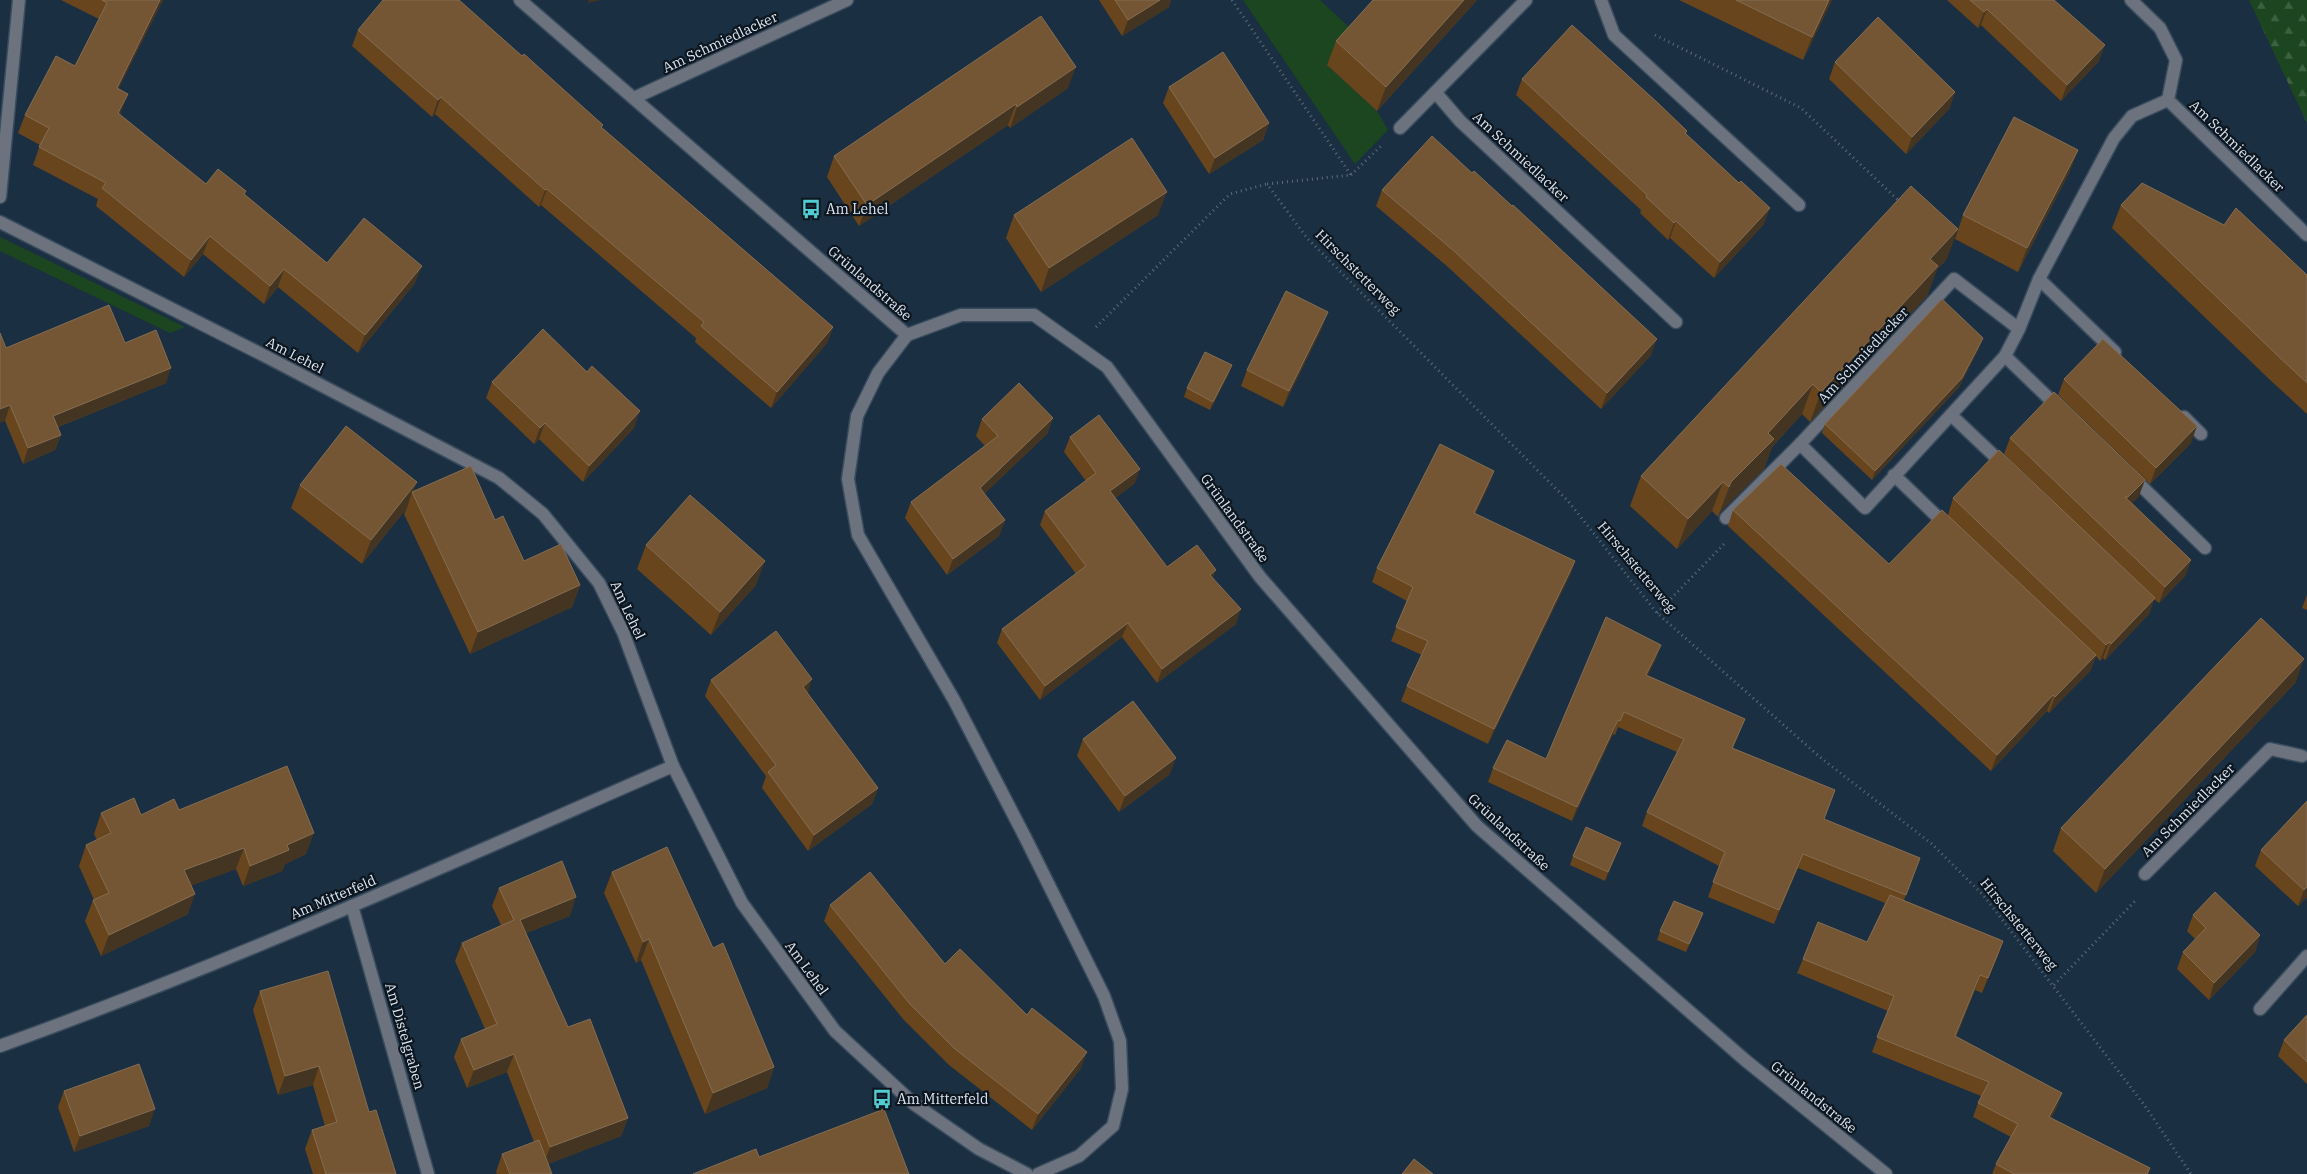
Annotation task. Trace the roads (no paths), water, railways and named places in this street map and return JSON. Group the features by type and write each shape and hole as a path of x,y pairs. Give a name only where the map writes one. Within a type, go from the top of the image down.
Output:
{"street":[{"path":"0,197 19,0"},
{"name":"Grünlandstraße","path":"520,0 907,335 962,315 1034,315 1107,367 1260,578 1477,826 1744,1060 1886,1174"},
{"name":"Am Schmiedlacker","path":"634,98 847,0"},
{"path":"1400,128 1526,0"},
{"path":"1601,0 1614,35 1798,205"},
{"name":"Am Schmiedlacker","path":"2130,0 2160,28 2176,60 2168,100"},
{"name":"Am Schmiedlacker","path":"1436,93 1460,121 1676,322"},
{"name":"Am Schmiedlacker","path":"2168,100 2307,235"},
{"name":"Am Schmiedlacker","path":"2019,330 1954,280 1800,444 1865,508 2005,356 2019,330 2038,279 2114,138 2132,116 2168,100"},
{"name":"Am Lehel","path":"0,222 499,478 543,514 599,583 622,632 674,766 742,903 835,1031 914,1104 979,1149 1027,1174"},
{"path":"2038,279 2124,360"},
{"path":"907,335 878,373 857,416 848,479 858,535 954,700 990,769 1104,996 1120,1041 1122,1089 1113,1126 1079,1156 1038,1174"},
{"path":"2005,356 2069,418"},
{"path":"2173,407 2201,434"},
{"path":"1951,415 2015,476"},
{"path":"1726,518 1800,444"},
{"path":"2119,466 2205,548"},
{"path":"1894,475 1958,536"},
{"name":"Am Schmiedlacker","path":"2145,874 2270,750 2305,756"},
{"name":"Am Mitterfeld","path":"0,1046 63,1024 352,906 674,766"},
{"name":"Am Distelgraben","path":"352,906 428,1174"},
{"path":"2260,1010 2307,956"}],"place":[{"name":"Am Lehel","path":"811,209"},
{"name":"Am Mitterfeld","path":"882,1099"}]}
